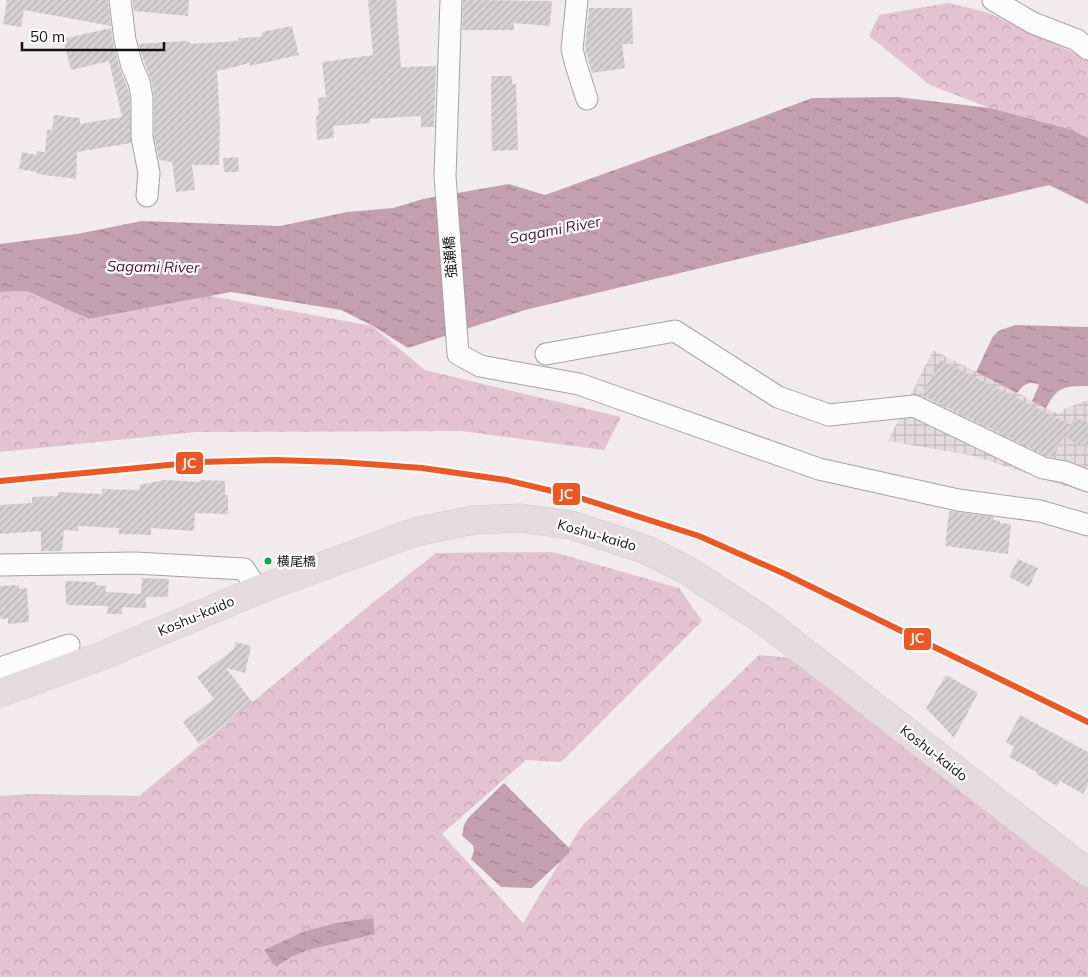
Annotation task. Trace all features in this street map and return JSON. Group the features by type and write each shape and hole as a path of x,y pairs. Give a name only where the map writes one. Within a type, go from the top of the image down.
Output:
{"highway":[{"name":"Koshu-kaido","path":"0,694 104,655 258,590 415,532 473,520 521,518 571,525 647,550 688,571 762,620 1088,873"}],"street":[{"path":"120,0 125,40 132,66 139,82 142,98 142,137 148,173 147,196"},
{"name":"強瀬橋","path":"452,0 445,176 458,354 480,366 579,384 819,469 958,500 1040,511 1088,524"},
{"path":"577,0 572,49 587,98"},
{"path":"993,0 1033,24 1077,40 1088,49"},
{"path":"546,354 675,331 778,397 829,415 914,406 1043,468 1065,472 1088,481"},
{"path":"0,565 134,563 244,569 258,590"},
{"path":"0,668 69,645"}],"shaded area":[{"path":"933,350 1059,414 1064,409 1088,400 1088,482 1084,492 974,456 888,441"}],"green space":[{"path":"948,3 986,12 1088,59 1088,138 1073,130 990,108 930,85 869,36 879,15"},
{"path":"27,291 89,319 210,296 372,326 425,370 621,417 604,450 462,431 195,432 0,452 0,292"},
{"path":"553,552 679,588 702,621 561,762 526,760 442,834 523,923 581,827 759,655 802,659 1088,881 1088,977 0,977 0,796 29,794 139,796 436,553"}],"water":[{"name":"Sagami River","path":"897,97 990,108 1073,130 1088,138 1088,204 1049,185 525,310 408,348 373,326 341,310 231,292 89,319 27,291 0,292 0,244 77,234 142,221 280,226 347,212 393,208 423,199 509,184 545,195 812,98"},
{"path":"1015,325 1088,327 1088,386 1067,387 1058,391 1046,408 1032,401 1039,385 1026,384 1017,393 976,372 992,338 998,331"},
{"path":"504,783 570,849 569,853 532,888 501,887 471,859 474,851 473,845 462,836 464,825 468,818"},
{"path":"373,918 375,934 308,950 291,957 276,967 264,950 303,932 336,923"}],"building":[{"path":"7,0 108,0 111,26 24,10 21,27 3,24"},
{"path":"133,0 189,0 188,16 134,11"},
{"path":"368,0 396,0 401,67 436,66 434,127 421,127 421,116 370,119 370,123 333,126 334,138 317,140 316,116 319,115 318,98 326,97 322,62 373,55"},
{"path":"463,0 552,1 550,26 514,23 514,30 462,30"},
{"path":"589,8 632,8 633,44 622,44 625,68 592,73 585,48"},
{"path":"292,26 299,55 250,66 250,63 217,71 220,123 219,165 192,165 195,190 176,192 172,162 159,160 154,136 154,96 151,79 139,44 185,41 190,42 190,44 239,41 238,38 262,37 262,32"},
{"path":"111,28 113,43 130,99 131,143 77,152 76,179 37,174 37,172 19,169 22,152 36,155 37,151 45,152 47,130 52,130 54,115 80,118 80,124 122,117 109,61 71,70 63,39"},
{"path":"492,76 512,76 512,84 516,84 518,150 492,151"},
{"path":"238,157 239,172 224,172 223,158"},
{"path":"940,360 1069,424 1054,457 1047,456 922,395"},
{"path":"1075,417 1088,423 1088,449 1064,437"},
{"path":"164,480 225,481 225,495 228,495 228,514 195,513 194,531 151,528 151,535 119,534 119,528 78,526 78,531 64,530 62,551 41,551 41,531 0,534 0,505 32,503 32,497 58,496 58,492 102,494 102,489 140,490 139,485"},
{"path":"949,511 994,517 993,520 1000,521 1000,523 1011,524 1008,554 945,546"},
{"path":"1018,559 1038,568 1029,587 1009,577"},
{"path":"142,578 169,579 168,597 146,597 146,608 122,607 122,614 107,614 108,606 66,605 65,581 96,582 96,585 106,586 106,592 141,594"},
{"path":"19,585 19,589 27,588 29,622 8,624 8,618 1,619 0,616 0,586"},
{"path":"235,642 251,646 245,673 226,668 253,703 199,744 183,722 214,699 197,677 234,649"},
{"path":"946,675 978,693 954,738 926,708"},
{"path":"1020,715 1088,752 1088,785 1083,794 1060,781 1057,786 1036,774 1037,772 1009,757 1014,747 1006,742"}],"transit line":[{"name":"JC","path":"0,481 200,462 275,460 340,462 422,468 506,480 577,497 699,536 785,574 1088,722"}],"place":[{"name":"横尾橋","path":"268,561"}]}
